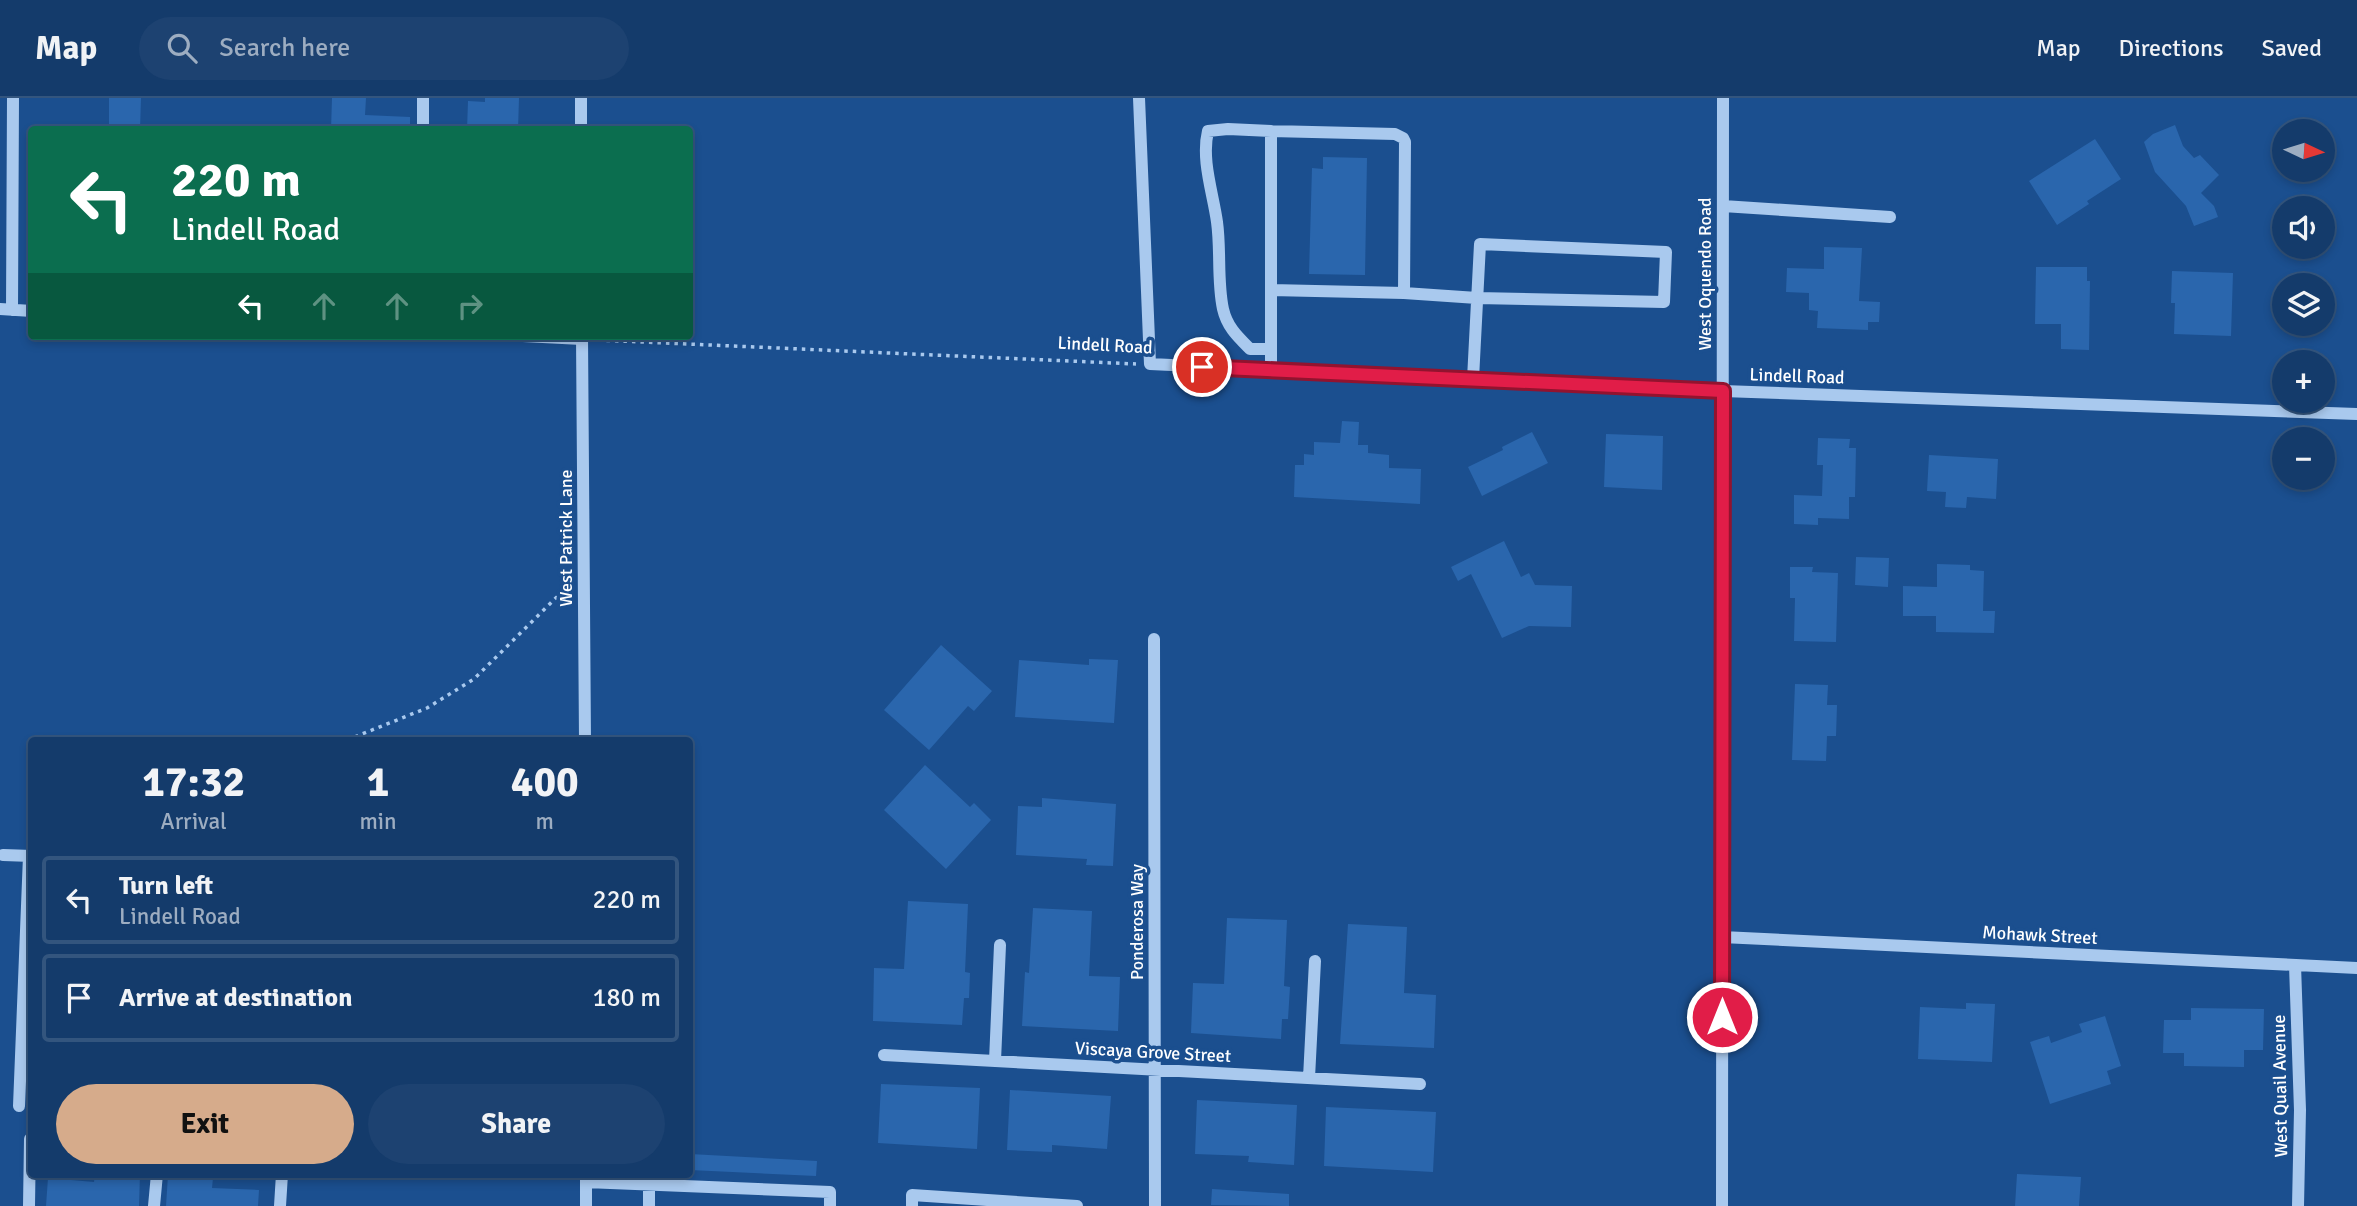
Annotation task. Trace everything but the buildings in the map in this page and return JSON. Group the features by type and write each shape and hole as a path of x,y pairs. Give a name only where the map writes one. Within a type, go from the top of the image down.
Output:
{"street":[{"path":"13,98 6,309 28,311"},
{"path":"423,98 423,126"},
{"path":"581,98 581,126"},
{"path":"1139,98 1150,364"},
{"name":"West Oquendo Road","path":"1721,1206 1723,98"},
{"path":"1270,349 1250,349 1231,330 1223,310 1217,224 1206,141 1208,131 1395,134 1403,138 1404,293"},
{"path":"1271,131 1271,370"},
{"path":"1723,206 1889,217"},
{"path":"1271,290 1404,293 1477,298 1664,302 1666,252 1480,244 1477,298 1472,379"},
{"name":"West Patrick Lane","path":"582,340 585,737"},
{"name":"Lindell Road","path":"1150,364 1723,391 2357,414"},
{"name":"Ponderosa Way","path":"1154,639 1155,1206"},
{"path":"3,855 28,856"},
{"path":"19,1106 28,930"},
{"name":"Mohawk Street","path":"1722,937 2357,968"},
{"path":"995,1060 1000,945"},
{"path":"1309,1078 1315,961"},
{"name":"West Quail Avenue","path":"2295,965 2300,1110 2298,1206"},
{"name":"Viscaya Grove Street","path":"884,1055 1420,1084"},
{"path":"29,1178 29,1206"},
{"path":"154,1206 157,1178"},
{"path":"280,1206 282,1178"},
{"path":"586,1206 586,1178 649,1184 830,1192 830,1206"},
{"path":"649,1184 649,1206"},
{"path":"912,1206 912,1195 1077,1206"}],"path":[{"name":"Lindell Road","path":"645,340 1150,364"},
{"path":"354,737 427,708 474,680 584,570"}],"route":[{"path":"1202,367 1723,391 1722,1017"}]}
